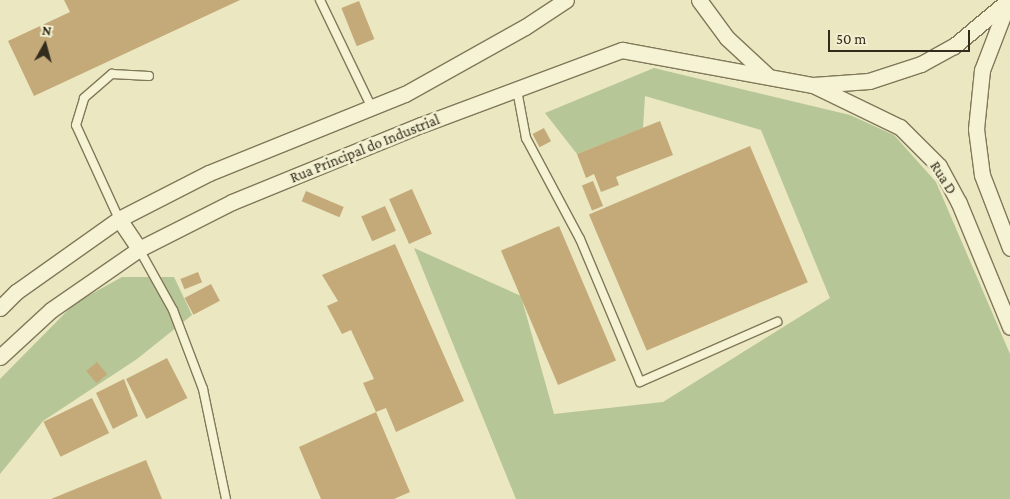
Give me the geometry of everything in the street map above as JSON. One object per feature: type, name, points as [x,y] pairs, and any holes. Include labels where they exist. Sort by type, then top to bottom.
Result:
[{"type":"street","points":[[0,308],[16,292],[119,219],[209,173],[371,106],[405,94],[483,51],[566,0]]},
{"type":"street","points":[[699,0],[727,38],[768,76]]},
{"type":"street","points":[[813,85],[869,81],[921,64],[954,46],[1008,2]]},
{"type":"street","points":[[1008,2],[982,70],[976,129],[982,175],[1010,248]]},
{"type":"street","name":"Rua Principal do Industrial","points":[[0,357],[51,310],[139,249],[232,202],[622,50],[813,85]]},
{"type":"street","name":"Rua D","points":[[813,85],[900,127],[939,166],[959,203],[1010,327]]},
{"type":"street","points":[[119,219],[139,249]]},
{"type":"lane","points":[[320,0],[371,106]]},
{"type":"lane","points":[[119,219],[76,125],[84,98],[112,74],[149,76]]},
{"type":"lane","points":[[517,90],[526,138],[580,239],[640,382],[777,322]]},
{"type":"lane","points":[[139,249],[173,310],[203,390],[226,499]]},
{"type":"green space","points":[[654,68],[850,115],[894,135],[936,182],[1010,354],[1010,499],[516,499],[414,248],[521,296],[554,414],[663,402],[830,298],[761,130],[645,96],[643,128],[577,154],[545,113]]},
{"type":"green space","points":[[122,277],[174,277],[192,315],[137,359],[43,421],[0,474],[0,379],[75,303]]},
{"type":"building","points":[[64,0],[240,0],[34,96],[8,41],[70,12]]},
{"type":"building","points":[[359,1],[374,39],[357,46],[341,8]]},
{"type":"building","points":[[660,121],[673,155],[616,177],[619,185],[601,192],[594,174],[586,178],[577,154]]},
{"type":"building","points":[[544,128],[551,141],[540,147],[533,134]]},
{"type":"building","points":[[750,146],[808,282],[647,351],[589,214]]},
{"type":"building","points":[[593,181],[603,206],[592,211],[582,185]]},
{"type":"building","points":[[412,189],[432,234],[409,244],[389,199]]},
{"type":"building","points":[[306,191],[344,207],[339,217],[302,201]]},
{"type":"building","points":[[385,206],[396,231],[372,241],[361,217]]},
{"type":"building","points":[[559,226],[616,360],[558,385],[501,251]]},
{"type":"building","points":[[395,244],[464,401],[396,432],[386,408],[376,412],[363,383],[374,379],[351,330],[342,334],[327,306],[338,301],[322,275]]},
{"type":"building","points":[[198,272],[202,282],[185,289],[180,279]]},
{"type":"building","points":[[211,284],[220,301],[193,315],[185,298]]},
{"type":"building","points":[[167,358],[187,398],[146,419],[126,379]]},
{"type":"building","points":[[97,362],[107,374],[97,383],[86,371]]},
{"type":"building","points":[[124,379],[138,416],[113,429],[96,393]]},
{"type":"building","points":[[92,398],[109,433],[61,457],[43,422]]},
{"type":"building","points":[[376,412],[410,492],[394,499],[321,499],[299,447]]},
{"type":"building","points":[[146,460],[162,499],[51,499]]}]
